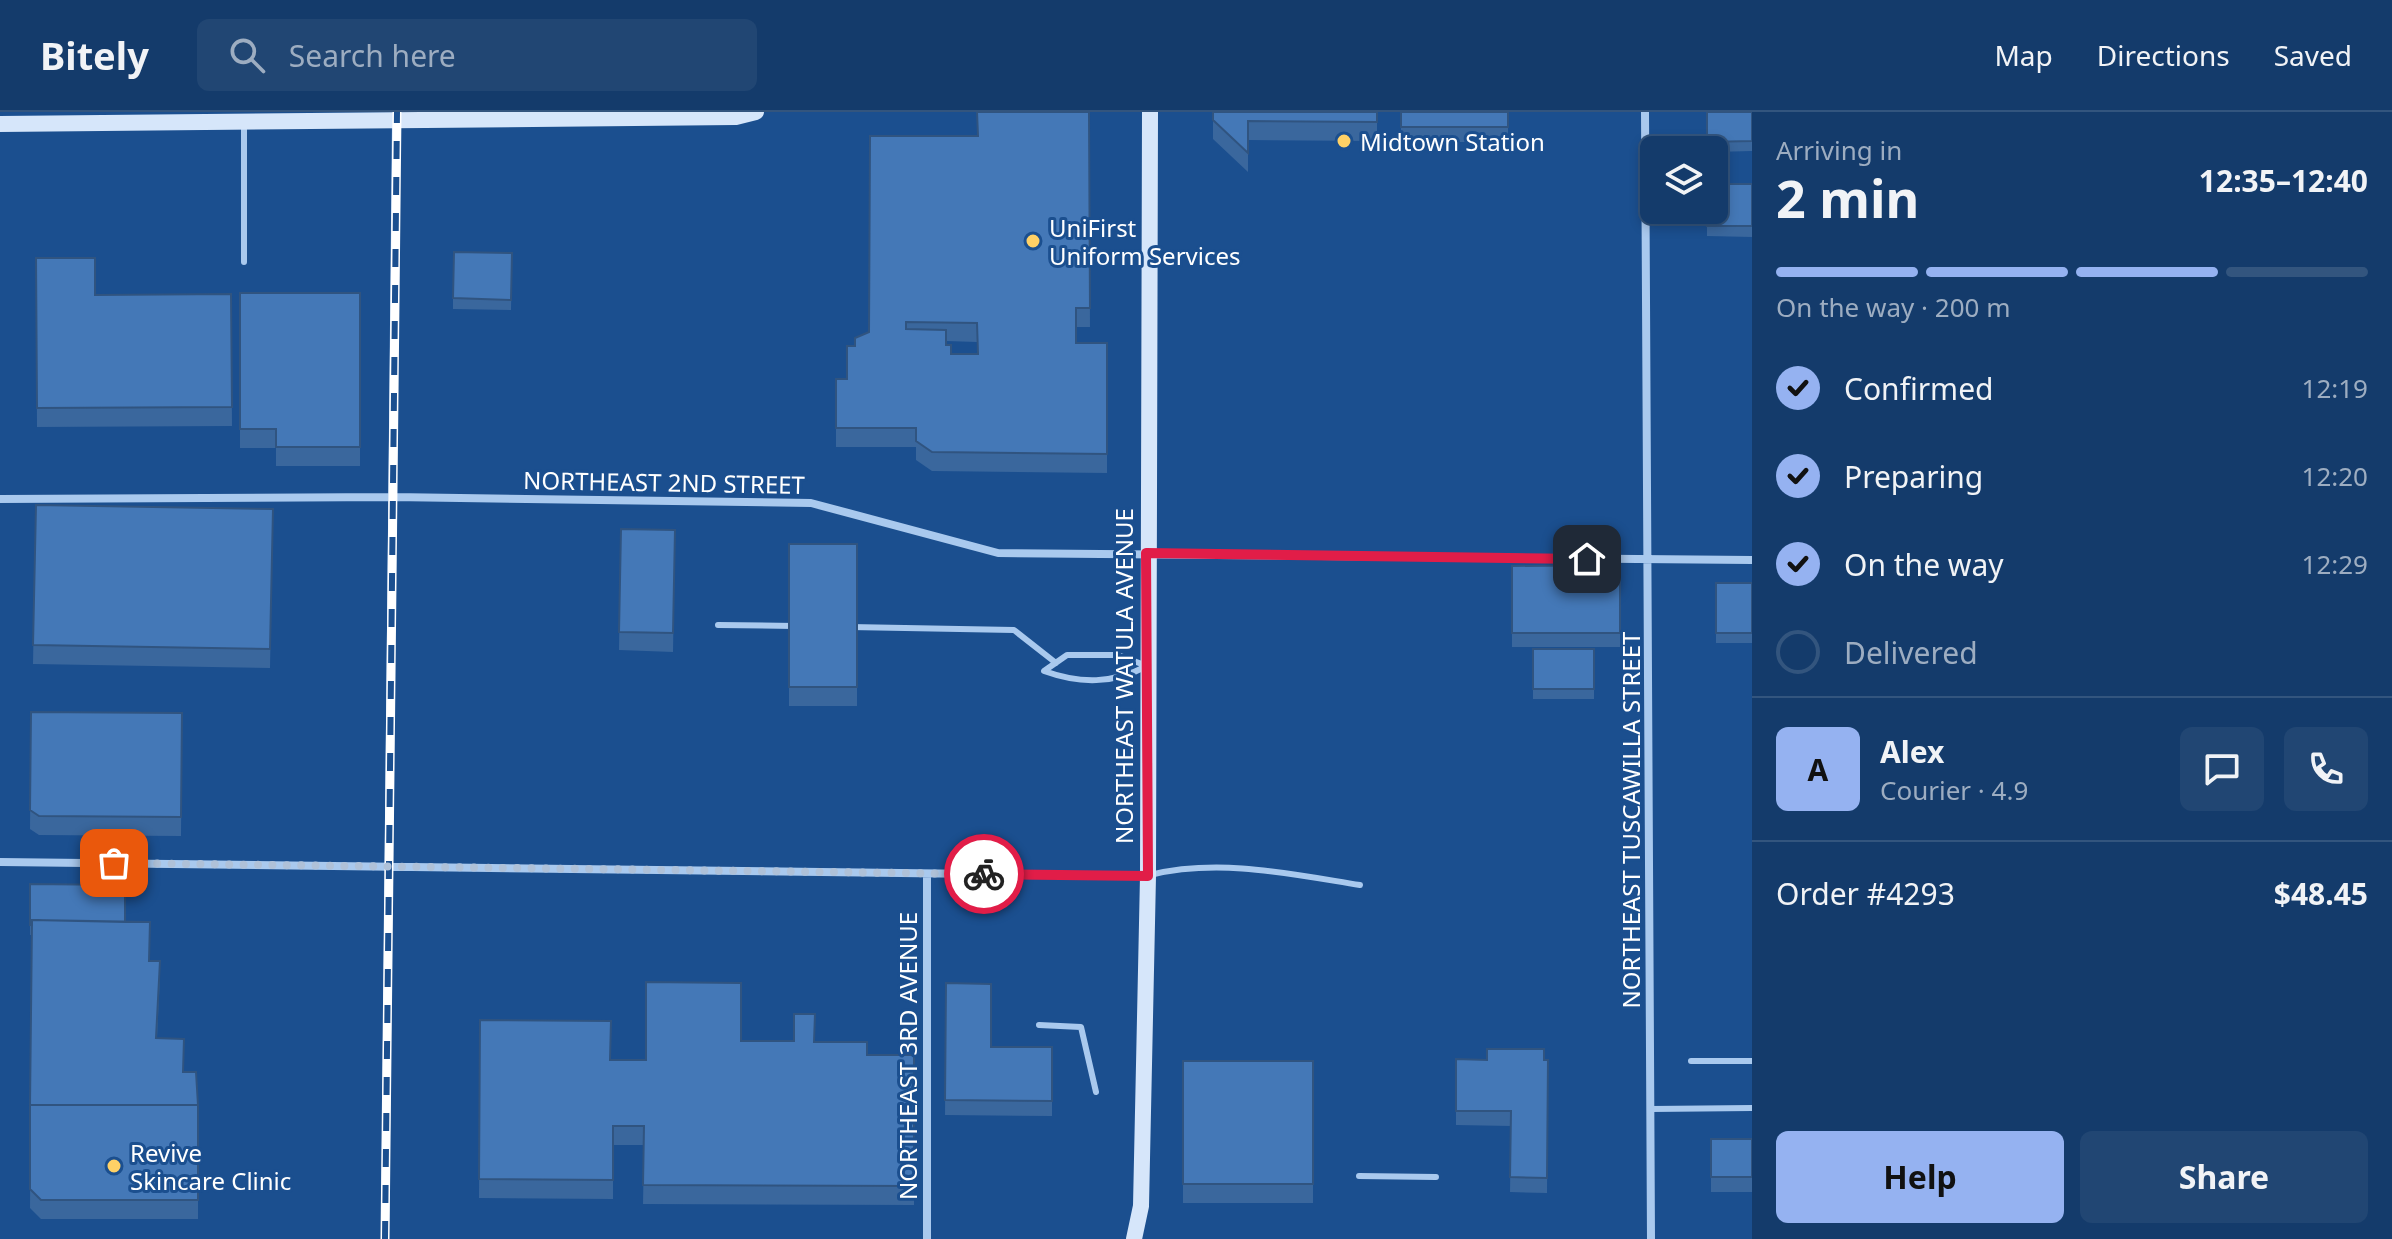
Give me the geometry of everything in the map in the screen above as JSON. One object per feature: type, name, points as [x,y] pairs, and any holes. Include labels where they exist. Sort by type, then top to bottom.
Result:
[{"type":"street","points":[[0,124],[197,117],[244,122],[736,117],[756,112]]},
{"type":"street","name":"NORTHEAST WATULA AVENUE","points":[[1134,1239],[1141,1206],[1148,876],[1146,553],[1150,112]]},
{"type":"street","name":"NORTHEAST TUSCAWILLA STREET","points":[[1645,112],[1650,560],[1651,1239]]},
{"type":"street","points":[[385,1239],[396,121]]},
{"type":"street","name":"NORTHEAST 2ND STREET","points":[[0,499],[393,497],[811,503],[998,553],[1752,560]]},
{"type":"street","points":[[0,862],[1148,876]]},
{"type":"street","name":"NORTHEAST 3RD AVENUE","points":[[927,874],[927,1239]]},
{"type":"lane","points":[[244,122],[244,262]]},
{"type":"lane","points":[[718,625],[811,627]]},
{"type":"lane","points":[[843,627],[1014,630],[1056,663]]},
{"type":"lane","points":[[1067,655],[1118,655],[1147,666],[1122,679],[1070,680],[1044,671],[1067,655]]},
{"type":"lane","points":[[1148,876],[1172,870],[1252,869],[1360,885]]},
{"type":"lane","points":[[1039,1025],[1081,1027],[1096,1092]]},
{"type":"lane","points":[[1691,1061],[1752,1061]]},
{"type":"lane","points":[[1651,1109],[1752,1108]]},
{"type":"lane","points":[[1359,1176],[1436,1177]]},
{"type":"building","points":[[977,112],[1089,112],[1090,308],[1076,308],[1076,343],[1107,343],[1107,454],[932,452],[916,441],[916,428],[836,428],[836,379],[847,379],[847,346],[855,346],[855,338],[869,332],[870,136],[978,136]],"holes":[[[906,322],[977,323],[978,354],[951,354],[951,345],[946,345],[946,330],[906,329]]]},
{"type":"building","points":[[1213,112],[1377,112],[1377,122],[1248,121],[1248,153],[1213,120]]},
{"type":"building","points":[[1401,112],[1508,112],[1508,127],[1401,127]]},
{"type":"building","points":[[1707,112],[1752,112],[1752,141],[1728,142],[1728,136],[1707,136]]},
{"type":"building","points":[[1728,184],[1752,184],[1752,226],[1707,226],[1728,224]]},
{"type":"building","points":[[454,252],[512,253],[511,300],[453,298]]},
{"type":"building","points":[[36,258],[95,258],[95,295],[231,294],[232,407],[37,408]]},
{"type":"building","points":[[240,293],[360,293],[360,447],[276,447],[276,429],[240,429]]},
{"type":"building","points":[[36,505],[273,509],[270,649],[33,645]]},
{"type":"building","points":[[621,529],[675,530],[673,633],[619,632]]},
{"type":"building","points":[[789,544],[857,544],[857,687],[789,687]]},
{"type":"building","points":[[1620,565],[1620,633],[1512,633],[1512,566]]},
{"type":"building","points":[[1716,583],[1752,583],[1752,633],[1716,633]]},
{"type":"building","points":[[1533,649],[1594,649],[1594,689],[1533,689]]},
{"type":"building","points":[[31,712],[182,713],[181,817],[39,816],[30,810]]},
{"type":"building","points":[[30,884],[125,885],[125,922],[32,920],[30,925]]},
{"type":"building","points":[[32,920],[150,922],[149,961],[160,961],[156,1038],[184,1039],[183,1072],[196,1072],[198,1105],[30,1105]]},
{"type":"building","points":[[646,982],[741,983],[741,1041],[794,1041],[794,1014],[815,1014],[814,1042],[867,1042],[867,1055],[914,1055],[914,1186],[643,1185],[644,1126],[613,1126],[613,1180],[479,1179],[480,1020],[611,1021],[610,1060],[646,1060]]},
{"type":"building","points":[[946,983],[991,984],[991,1047],[1052,1047],[1052,1101],[945,1100]]},
{"type":"building","points":[[1487,1049],[1544,1049],[1544,1060],[1548,1060],[1547,1178],[1510,1177],[1511,1111],[1456,1111],[1456,1059],[1487,1060]]},
{"type":"building","points":[[1183,1061],[1313,1061],[1313,1184],[1183,1184]]},
{"type":"building","name":"Revive Skincare Clinic","points":[[30,1105],[198,1105],[198,1200],[41,1200],[30,1189]]},
{"type":"building","points":[[1711,1139],[1752,1139],[1752,1177],[1711,1177]]},
{"type":"railway","points":[[385,1239],[397,112]]},
{"type":"way so far","points":[[114,863],[984,874]]},
{"type":"place","name":"Midtown Station","points":[[1344,141]]},
{"type":"place","name":"UniFirst Uniform Services","points":[[1033,241]]},
{"type":"place","name":"Revive Skincare Clinic","points":[[114,1166]]},
{"type":"route","points":[[984,874],[1148,876],[1146,553],[1587,559]]}]
